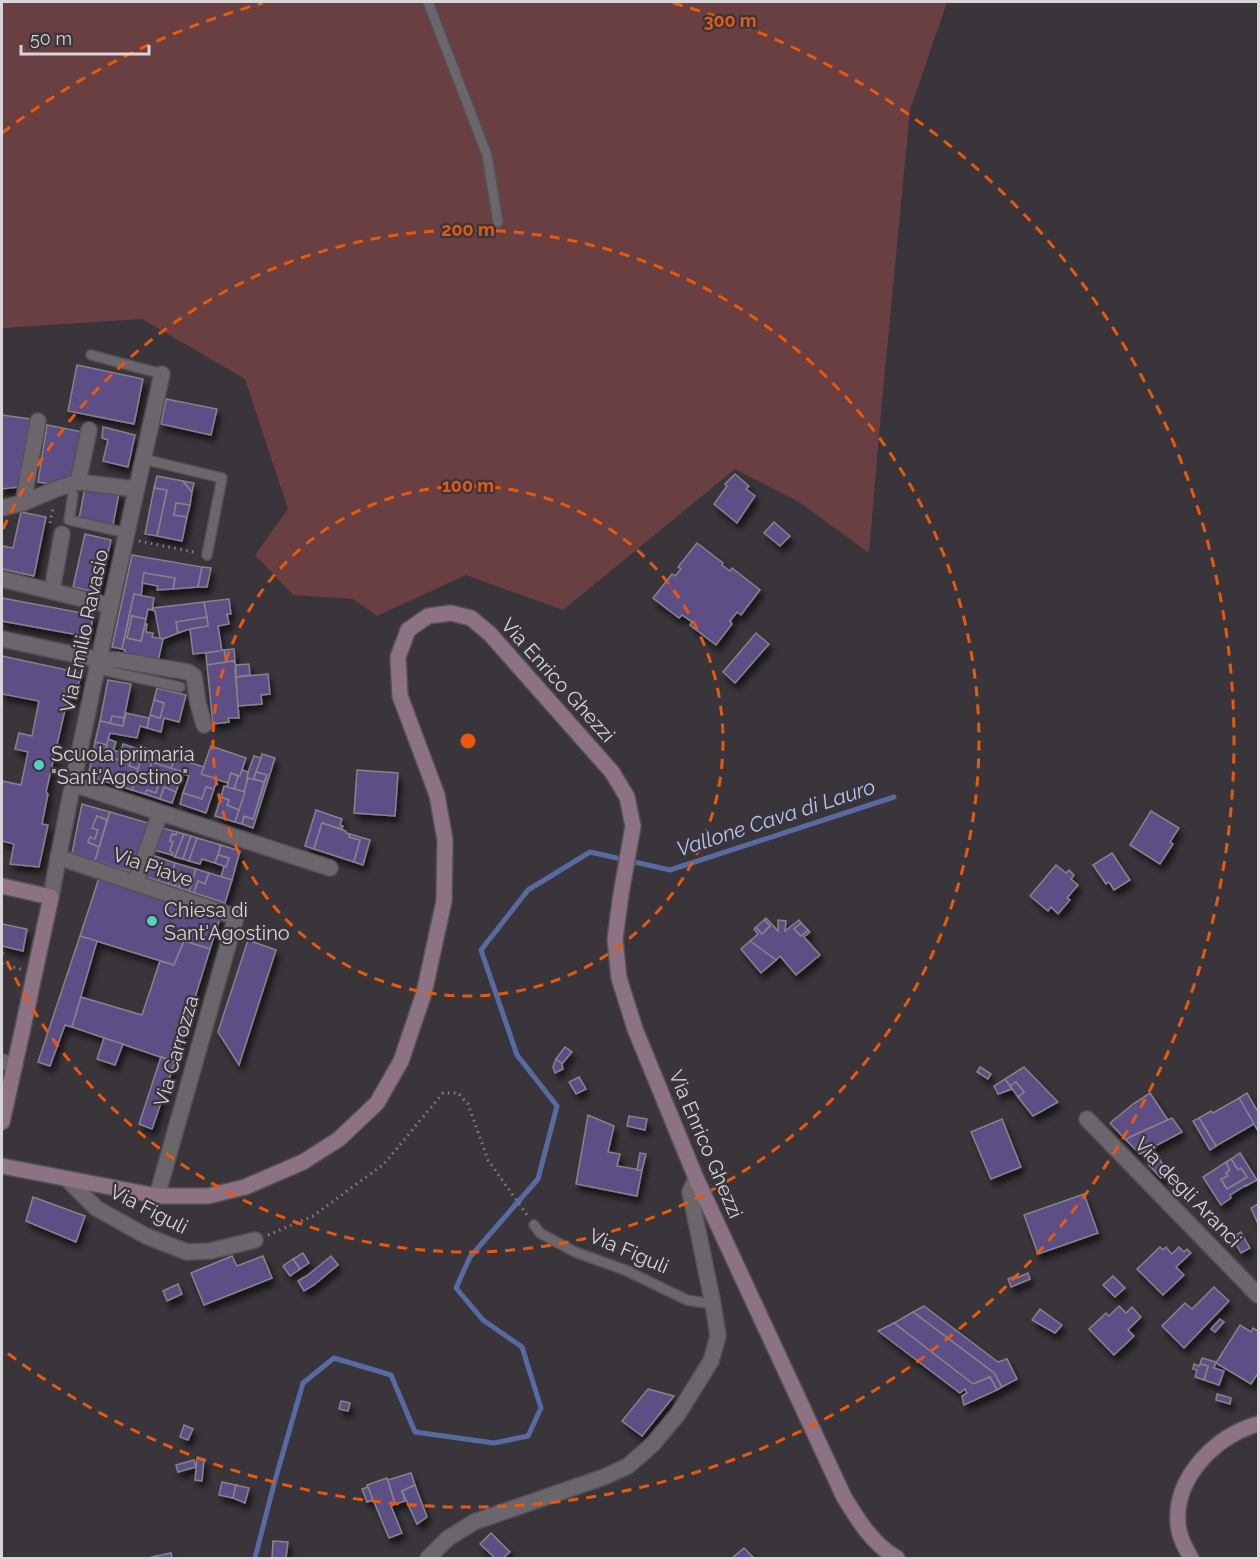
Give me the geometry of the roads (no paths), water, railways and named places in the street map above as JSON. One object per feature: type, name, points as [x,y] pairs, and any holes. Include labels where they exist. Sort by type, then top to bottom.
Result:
[{"type":"street","name":"Via Emilio Ravasio","points":[[51,897],[73,784],[162,374]]},
{"type":"street","points":[[23,503],[38,421]]},
{"type":"street","points":[[76,489],[88,430]]},
{"type":"street","points":[[2,508],[23,503],[56,489],[136,489]]},
{"type":"street","points":[[52,591],[62,534]]},
{"type":"street","points":[[2,579],[111,606]]},
{"type":"street","name":"Via Enrico Ghezzi","points":[[2,1166],[157,1196],[208,1196],[245,1187],[303,1162],[339,1139],[377,1103],[401,1061],[424,993],[444,901],[445,840],[437,795],[400,696],[398,657],[408,630],[428,616],[452,613],[471,618],[490,634],[612,772],[627,797],[633,826],[615,939],[619,978],[635,1029],[696,1178],[844,1497],[863,1528],[888,1554],[897,1558]]},
{"type":"street","points":[[2,639],[99,664],[118,660],[188,672],[194,676],[204,725]]},
{"type":"street","points":[[73,784],[330,868]]},
{"type":"street","points":[[135,883],[160,813]]},
{"type":"street","name":"Via Piave","points":[[58,857],[236,917]]},
{"type":"street","points":[[2,886],[51,897],[8,1063],[2,1122]]},
{"type":"street","name":"Via Carrozza","points":[[157,1196],[236,917]]},
{"type":"street","name":"Via degli Aranci","points":[[1087,1119],[1258,1295]]},
{"type":"street","points":[[428,1558],[447,1539],[474,1522],[604,1477],[628,1466],[665,1431],[678,1414],[711,1361],[718,1336],[690,1192],[696,1178]]},
{"type":"street","name":"Via Figuli","points":[[68,1180],[96,1208],[146,1236],[187,1252],[210,1251],[255,1240]]},
{"type":"street","points":[[1191,1558],[1181,1540],[1178,1524],[1179,1504],[1185,1484],[1210,1451],[1233,1435],[1258,1424]]},
{"type":"lane","points":[[428,2],[487,155],[498,222]]},
{"type":"lane","points":[[91,356],[162,374]]},
{"type":"lane","points":[[143,459],[222,478],[207,555]]},
{"type":"lane","points":[[76,489],[69,520],[127,533]]},
{"type":"lane","points":[[99,664],[180,687]]},
{"type":"lane","name":"Via Figuli","points":[[534,1225],[540,1233],[575,1252],[625,1270],[687,1300],[713,1304]]},
{"type":"waterway","name":"Vallone Cava di Lauro","points":[[255,1558],[303,1383],[334,1358],[391,1375],[415,1432],[494,1443],[528,1436],[541,1408],[522,1347],[483,1320],[456,1288],[470,1257],[538,1179],[557,1106],[517,1055],[481,950],[528,890],[590,852],[670,870],[894,797]]},
{"type":"place","name":"Scuola primaria \"Sant'Agostino\"","points":[[39,765]]},
{"type":"place","name":"Chiesa di Sant'Agostino","points":[[152,921]]}]
